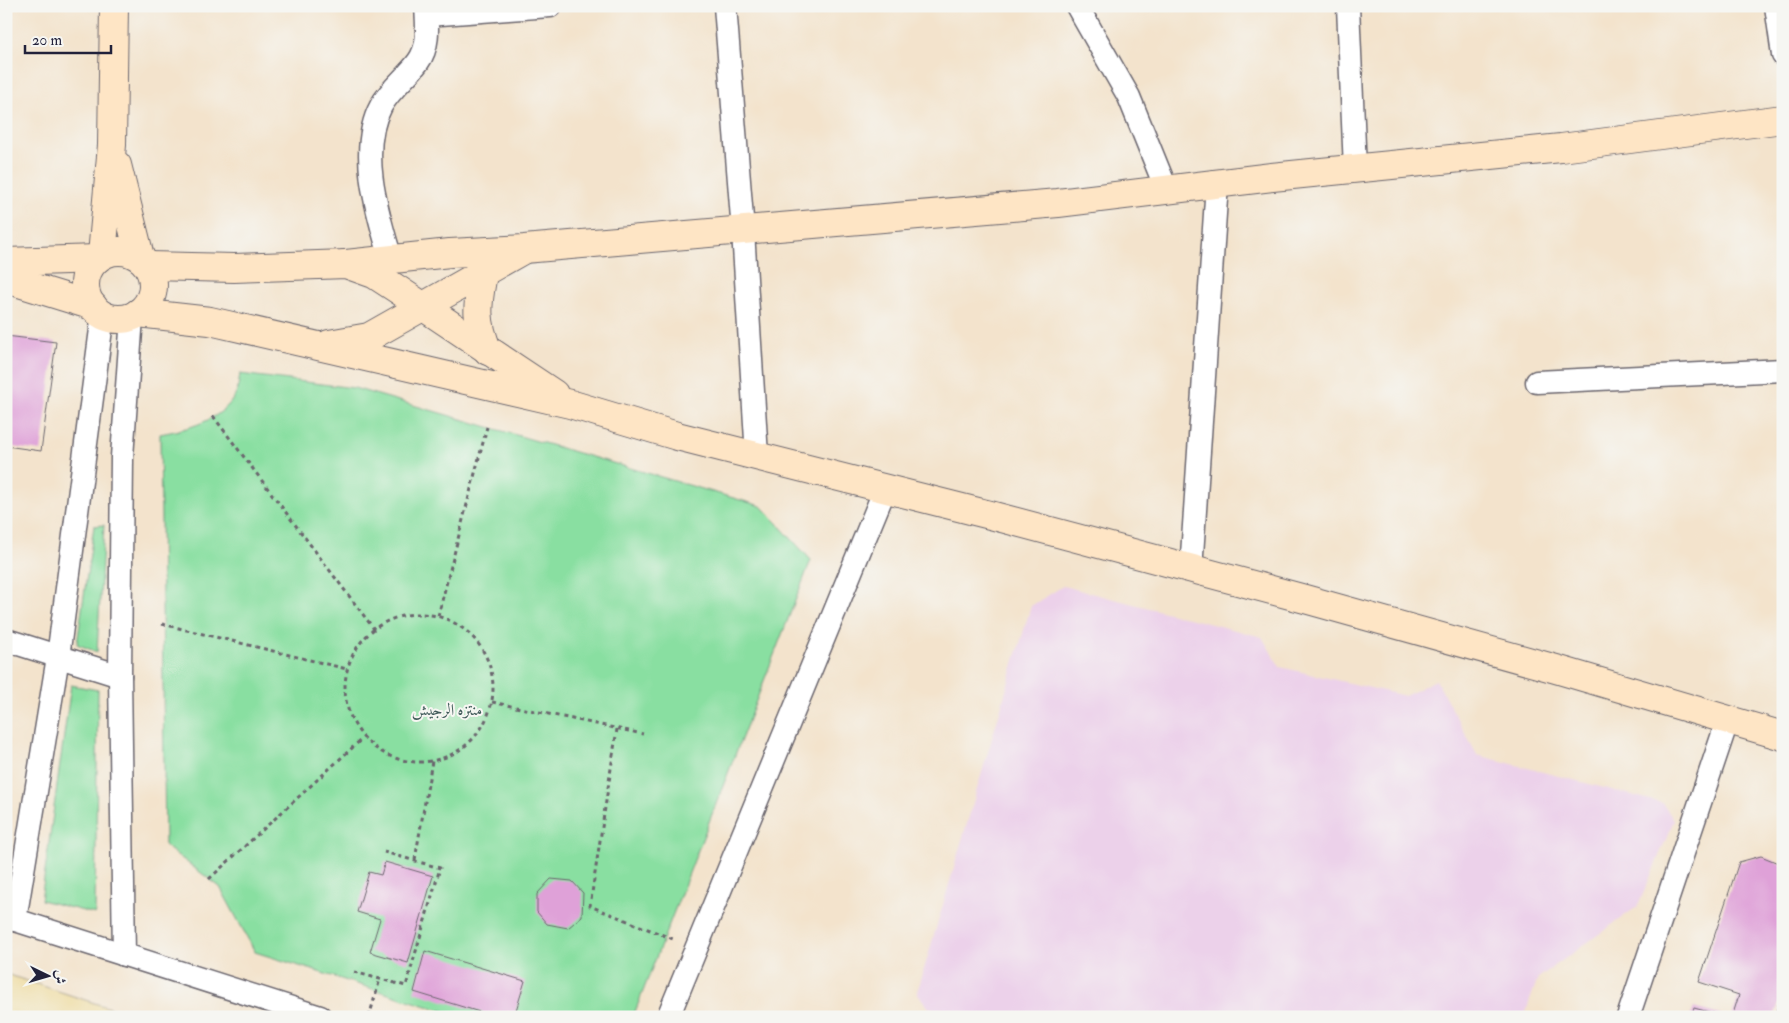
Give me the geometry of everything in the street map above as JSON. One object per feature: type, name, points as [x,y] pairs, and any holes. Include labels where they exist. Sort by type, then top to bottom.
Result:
[{"type":"street","points":[[114,6],[112,144],[100,257],[90,266],[85,286],[87,296],[98,310],[58,657],[11,919],[320,1017]]},
{"type":"street","points":[[391,259],[374,201],[370,168],[373,134],[381,106],[419,61],[427,39],[426,11],[550,6]]},
{"type":"street","points":[[726,6],[757,456]]},
{"type":"street","points":[[1077,6],[1129,98],[1167,191]]},
{"type":"street","points":[[1348,6],[1355,169]]},
{"type":"street","points":[[1776,6],[1783,55]]},
{"type":"street","points":[[6,262],[100,257],[121,250],[144,262],[234,268],[346,264],[450,253],[524,249],[1038,205],[1561,148],[1783,119]]},
{"type":"street","points":[[112,144],[144,262],[154,287],[151,297],[135,315],[122,457],[120,676],[124,955]]},
{"type":"street","points":[[1191,570],[1217,184]]},
{"type":"street","points":[[320,345],[369,337],[524,249]]},
{"type":"street","points":[[346,264],[374,274],[570,404]]},
{"type":"street","points":[[483,274],[477,310],[479,328],[488,351]]},
{"type":"street","points":[[6,279],[117,318],[135,315],[210,321],[320,345],[428,373],[570,404],[677,436],[884,488],[1306,599],[1783,736]]},
{"type":"street","points":[[1537,382],[1783,370]]},
{"type":"street","points":[[668,1017],[884,488]]},
{"type":"street","points":[[6,640],[120,676]]},
{"type":"street","points":[[1628,1017],[1728,719]]},
{"type":"path","points":[[213,416],[374,629]]},
{"type":"path","points":[[438,616],[487,427]]},
{"type":"path","points":[[406,614],[438,616],[453,621],[472,635],[486,655],[493,678],[492,702],[484,726],[468,745],[445,758],[432,761],[421,763],[396,760],[373,747],[356,728],[346,705],[344,680],[347,669],[355,650],[365,636],[383,622],[406,614]]},
{"type":"path","points":[[162,624],[347,669]]},
{"type":"path","points":[[492,702],[642,734]]},
{"type":"path","points":[[617,728],[590,906],[696,948]]},
{"type":"path","points":[[209,879],[364,737]]},
{"type":"path","points":[[415,860],[432,761]]},
{"type":"path","points":[[354,972],[406,986],[440,868],[384,852]]},
{"type":"path","points":[[369,1017],[380,979]]},
{"type":"shaded area","points":[[1063,586],[1262,637],[1280,667],[1405,696],[1436,680],[1477,755],[1662,803],[1674,820],[1638,906],[1538,978],[1524,1017],[982,1017],[929,1008],[917,993],[1031,606]]},
{"type":"green space","name":"منتزه الرجيش","points":[[240,374],[354,388],[761,506],[811,560],[633,1017],[462,1017],[255,952],[220,887],[165,846],[160,434],[203,422],[222,411],[236,394]]},
{"type":"green space","points":[[104,525],[97,652],[77,644],[94,526]]},
{"type":"green space","points":[[71,685],[98,690],[95,914],[41,900]]},
{"type":"sand","points":[[6,974],[137,1017],[6,1017]]},
{"type":"building","points":[[6,336],[56,342],[41,451],[6,446]]},
{"type":"building","points":[[1761,856],[1783,865],[1783,991],[1774,1017],[1732,1017],[1739,995],[1699,982],[1739,862]]},
{"type":"building","points":[[385,862],[433,876],[408,963],[370,952],[380,919],[357,912],[369,872],[381,875]]},
{"type":"building","points":[[551,879],[572,881],[583,893],[582,916],[568,928],[547,924],[537,912],[537,894]]},
{"type":"building","points":[[425,951],[525,981],[514,1017],[496,1017],[414,992]]},
{"type":"building","points":[[1694,1008],[1724,1016],[1724,1017],[1690,1017]]}]
